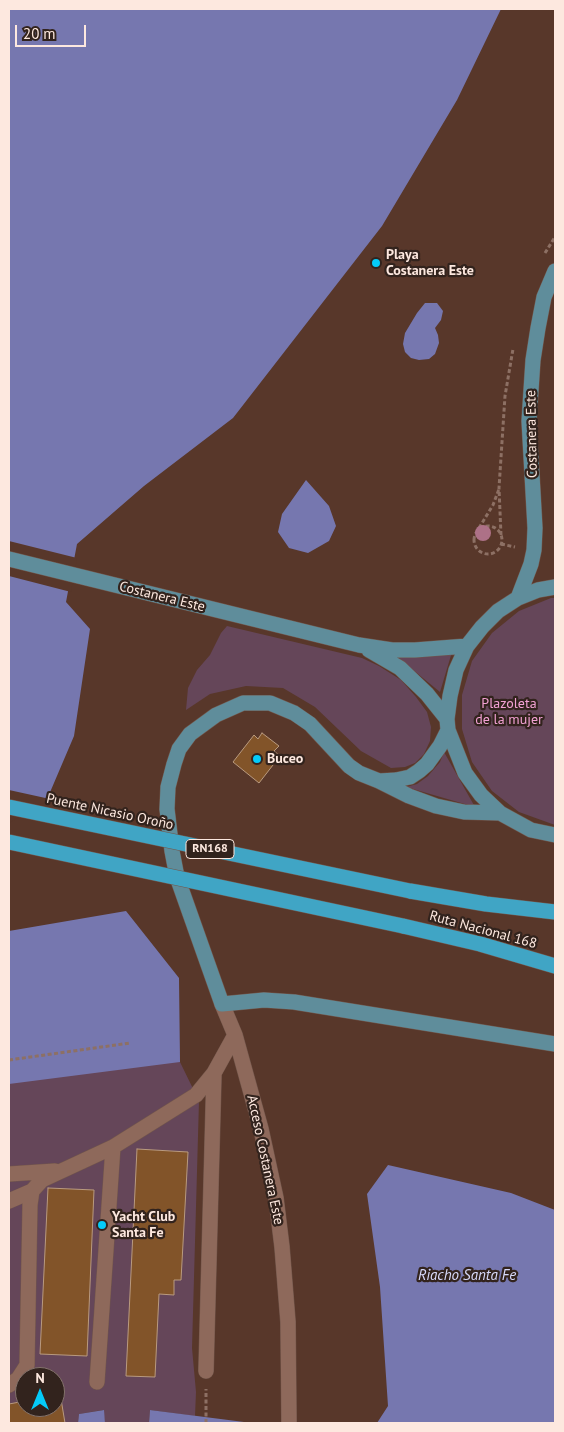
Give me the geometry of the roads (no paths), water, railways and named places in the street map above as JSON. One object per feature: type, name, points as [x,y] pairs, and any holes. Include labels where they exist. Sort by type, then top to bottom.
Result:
[{"type":"highway","name":"Puente Nicasio Oroño","points":[[9,807],[410,891]]},
{"type":"highway","name":"Ruta Nacional 168","points":[[9,842],[403,926],[480,944],[555,966]]},
{"type":"highway","name":"Ruta Nacional 168","points":[[410,891],[486,904],[555,912]]},
{"type":"main road","name":"Costanera Este","points":[[518,598],[531,564],[534,550],[529,421],[533,360],[544,297],[555,271]]},
{"type":"main road","name":"Costanera Este","points":[[9,559],[359,645],[392,650],[467,646]]},
{"type":"main road","points":[[379,781],[410,777],[427,764],[440,746],[447,725],[450,696],[456,670],[467,646],[482,627],[498,611],[518,598],[538,590],[555,587]]},
{"type":"main road","name":"Costanera Este","points":[[359,645],[400,668],[427,694],[447,725]]},
{"type":"main road","points":[[500,812],[464,812],[436,806],[359,774],[349,766],[310,724],[294,713],[270,703],[243,703],[216,715],[190,734],[179,749],[174,764],[168,787],[167,809],[177,877],[222,1004],[264,1000],[294,1002],[555,1044]]},
{"type":"main road","points":[[447,725],[465,774],[480,795],[500,812],[531,830],[555,835]]},
{"type":"street","name":"Acceso Costanera Este","points":[[222,1004],[235,1036],[262,1129],[276,1198],[288,1322],[288,1423]]},
{"type":"street","points":[[9,1201],[32,1191],[42,1180],[113,1147],[196,1095],[214,1073],[235,1036]]},
{"type":"street","points":[[206,1371],[214,1073]]},
{"type":"street","points":[[97,1382],[113,1147]]},
{"type":"street","points":[[9,1174],[62,1170]]},
{"type":"street","points":[[9,1385],[18,1379],[27,1365],[30,1205],[32,1191]]},
{"type":"water","points":[[9,9],[501,9],[457,100],[382,226],[233,418],[144,486],[77,544],[66,602],[90,629],[74,736],[48,797],[9,820]]},
{"type":"water","points":[[425,303],[437,303],[443,311],[441,320],[435,328],[439,343],[435,354],[429,359],[419,360],[411,358],[405,352],[403,344],[405,333]]},
{"type":"water","points":[[306,480],[329,506],[336,526],[329,541],[308,553],[289,548],[278,532],[282,514]]},
{"type":"water","points":[[126,911],[179,978],[180,1062],[9,1084],[9,931]]},
{"type":"water","name":"Riacho Santa Fe","points":[[388,1165],[511,1193],[555,1210],[555,1423],[377,1423],[388,1406],[380,1287],[367,1194]]},
{"type":"water","points":[[104,1410],[105,1423],[78,1423],[79,1414]]},
{"type":"water","points":[[150,1410],[244,1422],[248,1423],[149,1423]]},
{"type":"place","name":"Playa Costanera Este","points":[[376,263]]},
{"type":"place","name":"Buceo","points":[[257,759]]},
{"type":"place","name":"Yacht Club Santa Fe","points":[[102,1225]]},
{"type":"park label","name":"Plazoleta de la mujer","points":[[509,712]]}]
